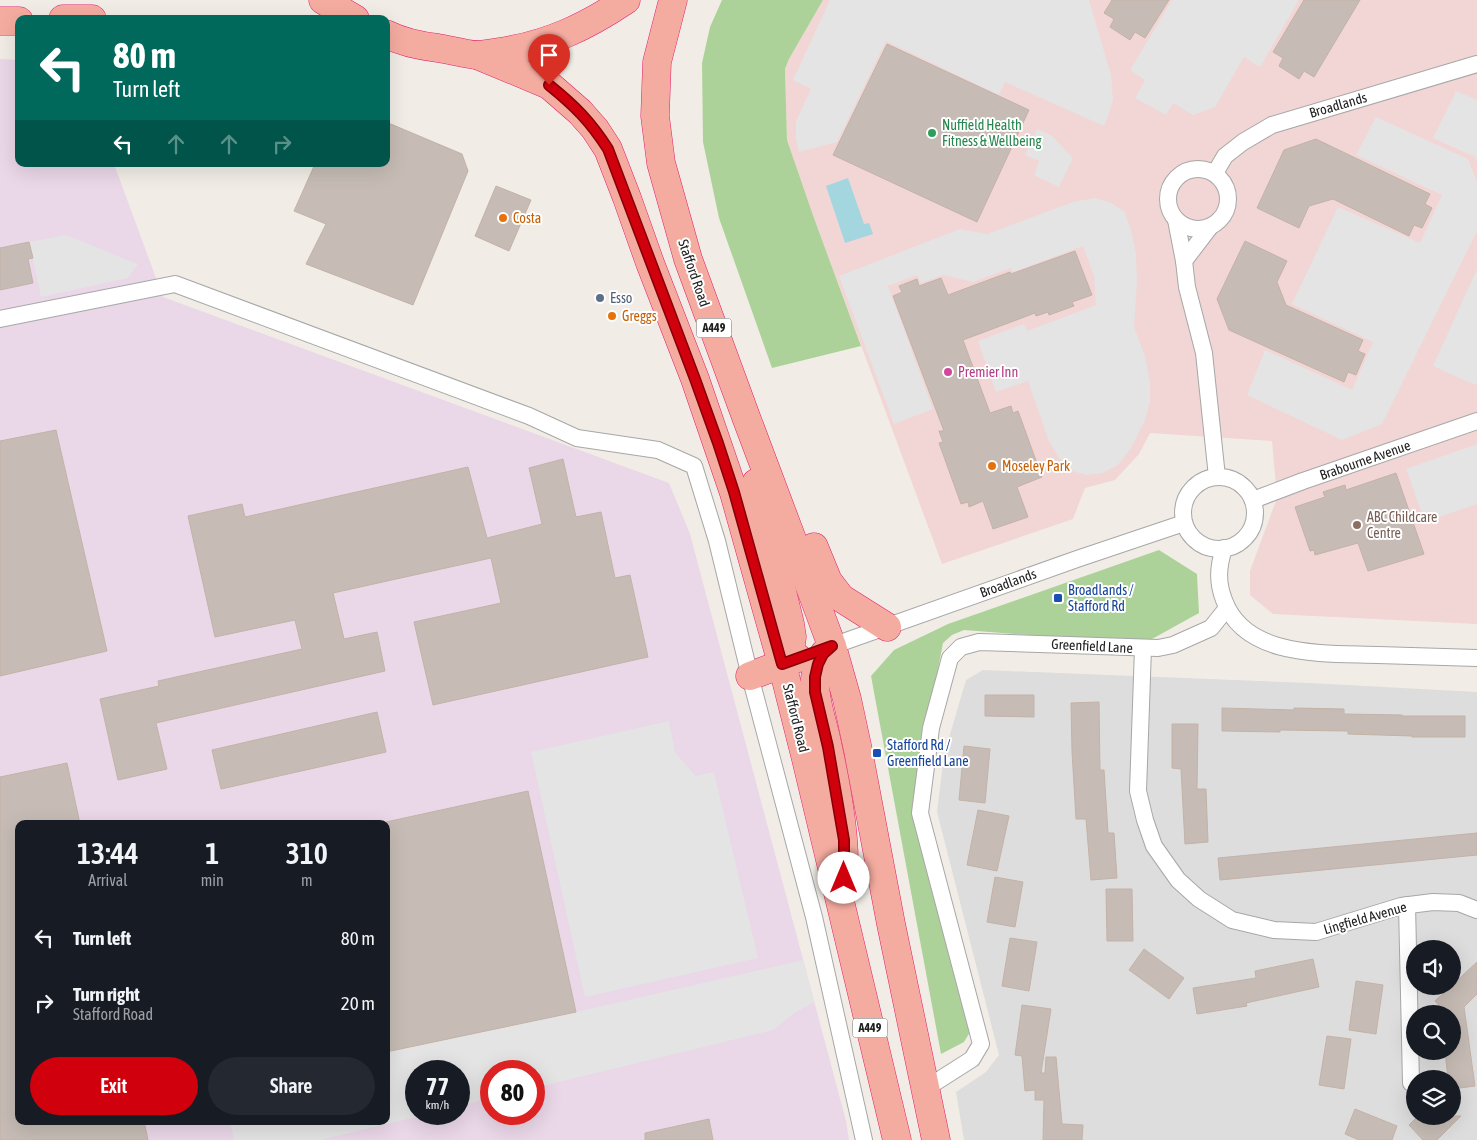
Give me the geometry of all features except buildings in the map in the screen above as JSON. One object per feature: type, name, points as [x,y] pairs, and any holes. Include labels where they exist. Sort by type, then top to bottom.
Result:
[{"type":"highway","points":[[322,0],[348,15]]},
{"type":"highway","points":[[390,37],[430,47],[477,55],[518,49],[557,38],[601,17],[626,0]]},
{"type":"highway","name":"Stafford Road","points":[[673,0],[657,62],[656,116],[661,164],[688,259],[832,646],[847,699],[924,1089],[936,1140]]},
{"type":"highway","points":[[0,21],[15,21]]},
{"type":"highway","name":"Stafford Road","points":[[477,55],[549,85],[580,112],[595,129],[608,149],[695,379],[734,492],[782,664],[897,1140]]},
{"type":"highway","points":[[746,417],[803,518],[828,581],[841,598],[887,627]]},
{"type":"highway","points":[[746,417],[759,497],[792,637],[790,652],[782,664]]},
{"type":"highway","points":[[750,676],[832,646]]},
{"type":"highway","points":[[832,646],[823,654],[818,664],[815,677],[815,692],[830,756],[844,840],[844,915]]},
{"type":"street","name":"Broadlands","points":[[1215,173],[1225,156],[1243,142],[1272,125],[1477,64]]},
{"type":"street","points":[[1198,168],[1215,173],[1224,182],[1229,196],[1228,206],[1225,215],[1214,225],[1201,229],[1190,228],[1176,220],[1168,201],[1169,191],[1178,176],[1198,168]]},
{"type":"street","points":[[1176,220],[1187,286],[1204,353],[1217,477]]},
{"type":"street","points":[[1184,261],[1210,226]]},
{"type":"street","points":[[0,319],[175,284],[529,416],[576,438],[658,450],[694,466],[717,541],[750,676],[814,917],[864,1140]]},
{"type":"street","name":"Brabourne Avenue","points":[[1253,500],[1477,421]]},
{"type":"street","points":[[1217,477],[1228,478],[1239,483],[1247,490],[1253,500],[1254,516],[1250,531],[1243,540],[1234,546],[1224,548],[1204,546],[1192,536],[1184,523],[1183,512],[1190,492],[1197,484],[1206,479],[1217,477]]},
{"type":"street","name":"Broadlands","points":[[832,646],[1077,558],[1184,523]]},
{"type":"street","points":[[1224,548],[1218,565],[1221,592],[1227,608],[1233,619],[1247,632],[1270,643],[1297,651],[1477,658]]},
{"type":"street","name":"Greenfield Lane","points":[[924,1089],[972,1059],[982,1044],[920,813],[931,728],[950,658],[961,647],[979,642],[1158,648],[1173,645],[1211,628],[1227,608]]},
{"type":"street","name":"Lingfield Avenue","points":[[1143,648],[1138,791],[1154,846],[1178,880],[1199,899],[1232,920],[1274,930],[1316,932],[1407,905],[1433,902],[1459,903],[1477,910]]},
{"type":"street","points":[[1407,905],[1411,1070]]},
{"type":"shaded area","points":[[823,0],[1477,0],[1477,624],[1273,614],[1250,595],[1250,571],[1277,498],[1272,441],[1150,433],[1139,454],[1115,480],[1085,488],[1073,519],[942,564],[787,140],[785,69]]},
{"type":"shaded area","points":[[830,0],[1089,0],[1111,75],[1113,100],[1104,126],[1005,82],[999,95],[886,41],[837,142],[799,152],[796,139],[796,121],[811,89],[793,80]]},
{"type":"shaded area","points":[[1172,0],[1299,0],[1260,67],[1244,57],[1215,107],[1193,115],[1173,103],[1166,115],[1135,98],[1145,80],[1130,70]]},
{"type":"shaded area","points":[[0,59],[15,60],[15,167],[115,167],[163,297],[669,483],[690,534],[846,1121],[849,1140],[0,1140]]},
{"type":"shaded area","points":[[1456,91],[1477,100],[1477,163],[1475,157],[1433,138]]},
{"type":"shaded area","points":[[1376,117],[1468,159],[1477,182],[1477,231],[1382,424],[1342,440],[1247,395],[1265,350],[1352,390],[1373,342],[1292,304],[1338,207],[1420,243],[1442,195],[1356,155]]},
{"type":"shaded area","points":[[1037,129],[1052,136],[1073,158],[1059,187],[1034,175],[1039,161],[1025,155]]},
{"type":"shaded area","points":[[1094,198],[1109,202],[1124,211],[1131,230],[1136,254],[1137,282],[1134,327],[1145,356],[1150,383],[1150,401],[1145,420],[1131,448],[1118,465],[1103,473],[1087,475],[1072,471],[1059,458],[1049,441],[1028,381],[996,392],[978,341],[1024,324],[1027,331],[1096,305],[1094,276],[1083,246],[1013,272],[1011,268],[973,282],[943,275],[921,283],[917,275],[888,286],[933,409],[894,424],[839,276],[960,229],[987,234],[1073,202]]},
{"type":"shaded area","points":[[66,235],[138,264],[128,278],[41,297],[29,242]]},
{"type":"shaded area","points":[[1477,269],[1477,382],[1475,385],[1433,366]]},
{"type":"shaded area","points":[[1477,444],[1477,504],[1425,522],[1406,469]]},
{"type":"shaded area","points":[[983,670],[1310,683],[1477,692],[1477,1140],[964,1140],[956,1092],[986,1072],[999,1055],[937,812],[944,755],[966,680]]},
{"type":"shaded area","points":[[669,721],[675,752],[696,776],[714,772],[758,958],[585,997],[531,752]]},
{"type":"shaded area","points":[[803,960],[814,1002],[793,1014],[773,1030],[545,1085],[545,1060],[480,1060],[480,1101],[470,1103],[470,1060],[405,1060],[405,1120],[390,1123],[390,1051],[576,1012]]},
{"type":"shaded area","points":[[231,1125],[382,1125],[320,1140],[234,1140]]},
{"type":"green space","points":[[722,0],[823,0],[785,69],[787,140],[861,346],[772,368],[719,218],[703,142],[702,63],[710,27]]},
{"type":"green space","points":[[1159,550],[1197,574],[1199,613],[1143,644],[964,630],[952,635],[943,643],[913,799],[973,1027],[964,1042],[941,1054],[871,676],[894,650],[948,624]]},
{"type":"water","points":[[848,178],[864,224],[869,223],[873,234],[845,243],[826,186]]},
{"type":"place","name":"Nuffield Health Fitness & Wellbeing","points":[[932,133]]},
{"type":"place","name":"Costa","points":[[503,218]]},
{"type":"place","name":"Esso","points":[[600,298]]},
{"type":"place","name":"Greggs","points":[[612,316]]},
{"type":"place","name":"Premier Inn","points":[[948,372]]},
{"type":"place","name":"Moseley Park","points":[[992,466]]},
{"type":"place","name":"ABC Childcare Centre","points":[[1357,525]]},
{"type":"place","name":"Broadlands / Stafford Rd","points":[[1058,598]]},
{"type":"place","name":"Stafford Rd / Greenfield Lane","points":[[877,753]]},
{"type":"route","points":[[549,85],[580,112],[595,129],[608,149],[718,443],[734,492],[782,664],[832,646],[823,654],[818,664],[815,677],[815,692],[833,772],[844,840],[844,878]]}]
